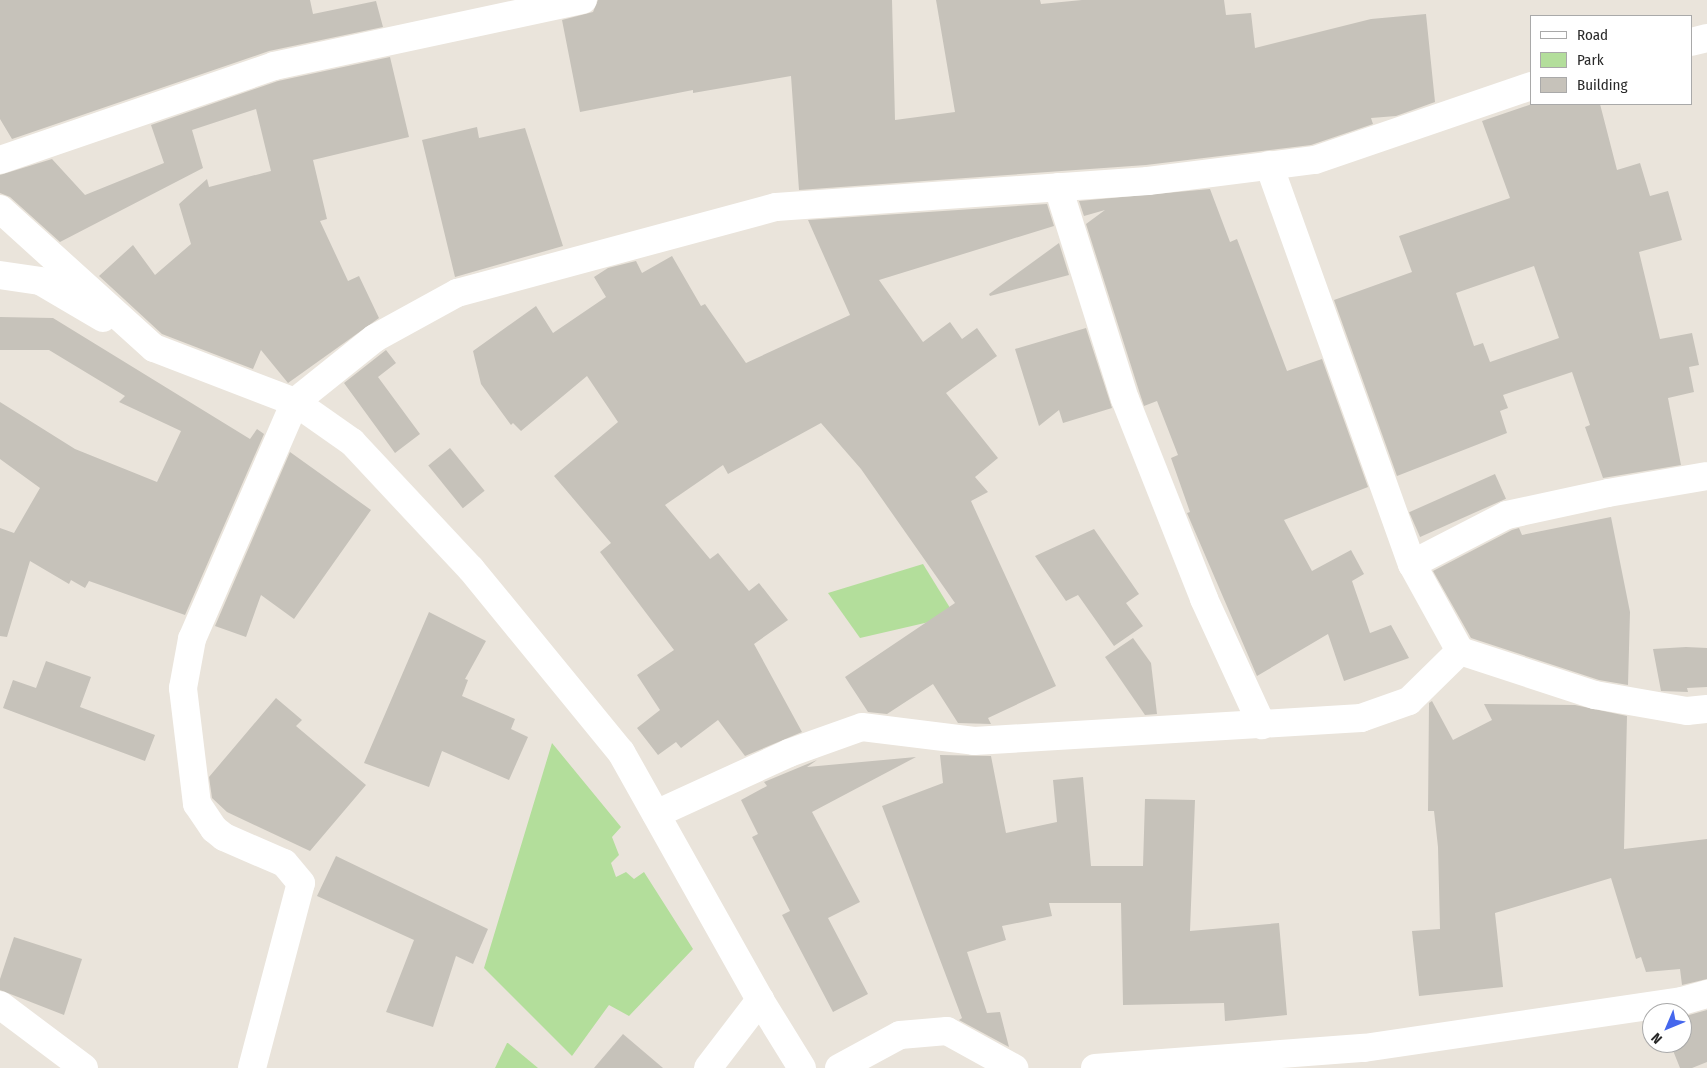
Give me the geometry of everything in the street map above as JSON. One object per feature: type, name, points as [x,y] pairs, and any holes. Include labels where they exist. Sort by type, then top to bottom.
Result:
[{"type":"street","points":[[0,160],[274,66],[583,0]]},
{"type":"street","points":[[1692,42],[1707,38]]},
{"type":"street","points":[[252,1068],[301,883],[284,863],[224,837],[197,804],[183,688],[192,639],[295,402],[375,338],[458,293],[776,207],[1148,181],[1315,160],[1530,86]]},
{"type":"street","points":[[1269,165],[1412,564],[1460,651],[1595,695],[1687,711],[1707,709]]},
{"type":"street","points":[[1058,187],[1125,399],[1204,600],[1262,725]]},
{"type":"street","points":[[0,209],[154,348]]},
{"type":"street","points":[[0,275],[40,281],[154,348],[295,402],[352,442],[472,569],[621,752],[760,1000],[802,1068]]},
{"type":"street","points":[[1412,564],[1507,515],[1608,493],[1707,476]]},
{"type":"street","points":[[656,814],[790,753],[862,727],[974,741],[1361,718],[1409,702],[1460,651]]},
{"type":"street","points":[[1095,1068],[1364,1048],[1682,1001],[1707,994]]},
{"type":"street","points":[[708,1068],[760,1000]]},
{"type":"street","points":[[0,1005],[84,1068]]},
{"type":"street","points":[[839,1068],[900,1035],[947,1031],[1014,1068]]},
{"type":"green space","points":[[923,564],[955,616],[860,638],[828,593]]},
{"type":"green space","points":[[552,743],[621,827],[612,837],[619,855],[611,863],[616,877],[626,872],[634,879],[644,872],[693,949],[629,1016],[609,1005],[572,1056],[484,968]]},
{"type":"green space","points":[[508,1043],[538,1068],[495,1068]]},
{"type":"building","points":[[0,0],[310,0],[313,14],[376,1],[383,27],[269,51],[12,139],[0,119]]},
{"type":"building","points":[[598,0],[892,0],[895,120],[955,112],[936,0],[1040,0],[1041,4],[1082,0],[1224,0],[1226,15],[1251,13],[1255,48],[1371,19],[1426,14],[1435,102],[1396,116],[1371,118],[1373,124],[1311,145],[1146,165],[799,190],[791,76],[693,93],[693,90],[580,112],[562,20],[593,12]]},
{"type":"building","points":[[390,57],[409,137],[313,160],[327,219],[320,221],[348,281],[359,276],[379,318],[288,383],[261,350],[253,369],[162,334],[99,276],[133,245],[155,275],[191,244],[179,204],[207,179],[209,187],[271,171],[256,109],[192,130],[203,168],[60,242],[10,197],[0,193],[0,175],[52,159],[85,195],[164,163],[151,125],[278,81]]},
{"type":"building","points":[[1530,105],[1600,105],[1617,170],[1640,163],[1650,196],[1668,191],[1682,240],[1639,252],[1660,339],[1692,333],[1699,365],[1689,367],[1694,392],[1668,398],[1681,465],[1603,478],[1585,427],[1590,425],[1572,372],[1503,395],[1508,408],[1500,411],[1507,433],[1397,476],[1334,300],[1412,272],[1399,236],[1510,198],[1482,121]],"holes":[[[1534,266],[1559,338],[1490,362],[1483,343],[1474,346],[1456,293]]]},
{"type":"building","points":[[477,127],[479,138],[525,128],[563,246],[455,277],[422,140]]},
{"type":"building","points":[[1210,189],[1230,242],[1237,239],[1287,371],[1322,359],[1368,487],[1284,520],[1312,571],[1351,550],[1364,574],[1352,581],[1370,633],[1391,625],[1409,658],[1344,681],[1328,634],[1257,676],[1187,513],[1190,512],[1171,458],[1178,455],[1157,401],[1144,406],[1140,394],[1086,224],[1105,210],[1084,216],[1079,201]]},
{"type":"building","points":[[1047,204],[1054,226],[879,280],[923,342],[950,322],[962,339],[977,328],[997,356],[946,393],[998,458],[975,477],[988,492],[971,501],[1056,686],[988,718],[991,724],[958,723],[933,684],[887,714],[868,712],[845,677],[955,603],[861,469],[821,423],[728,474],[723,465],[665,505],[710,559],[718,553],[749,591],[759,583],[788,620],[754,644],[802,732],[745,756],[718,720],[681,748],[676,742],[658,755],[637,728],[660,710],[637,675],[674,650],[600,552],[611,543],[554,476],[618,422],[587,376],[521,431],[513,423],[511,425],[481,384],[473,351],[536,306],[553,333],[606,297],[594,277],[608,268],[636,261],[642,273],[672,256],[701,306],[705,304],[746,363],[850,315],[808,220]]},
{"type":"building","points":[[1059,243],[1069,275],[990,296],[989,294]]},
{"type":"building","points":[[0,317],[53,318],[250,439],[257,429],[264,434],[185,615],[89,581],[85,588],[71,580],[69,584],[30,561],[7,637],[0,636],[0,528],[14,533],[40,488],[0,459],[0,402],[75,449],[157,482],[181,431],[119,402],[125,396],[49,350],[0,350]]},
{"type":"building","points":[[1086,328],[1112,408],[1063,423],[1059,410],[1039,426],[1015,349]]},
{"type":"building","points":[[386,350],[396,363],[378,377],[420,434],[395,453],[344,383]]},
{"type":"building","points":[[450,448],[485,491],[463,508],[428,466]]},
{"type":"building","points":[[290,452],[371,510],[294,619],[261,595],[246,637],[215,626]]},
{"type":"building","points":[[1495,474],[1506,499],[1420,537],[1409,512]]},
{"type":"building","points":[[1611,517],[1630,612],[1628,685],[1599,680],[1471,638],[1433,571],[1512,530],[1519,528],[1522,535]]},
{"type":"building","points":[[1094,529],[1139,594],[1126,603],[1143,626],[1114,646],[1078,595],[1066,601],[1035,556]]},
{"type":"building","points":[[429,612],[486,641],[465,679],[468,680],[462,696],[515,719],[511,729],[528,737],[509,780],[442,751],[429,787],[364,763]]},
{"type":"building","points":[[1133,638],[1151,663],[1157,714],[1145,715],[1105,657]]},
{"type":"building","points":[[1707,648],[1707,687],[1687,688],[1688,692],[1661,691],[1653,649]]},
{"type":"building","points":[[46,661],[91,677],[80,707],[155,735],[145,761],[3,708],[13,680],[36,688]]},
{"type":"building","points":[[276,698],[302,720],[296,726],[366,785],[310,851],[227,812],[212,798],[209,777]]},
{"type":"building","points":[[1432,701],[1453,740],[1492,720],[1484,704],[1575,705],[1627,716],[1624,849],[1707,839],[1707,979],[1682,985],[1680,969],[1646,972],[1641,957],[1636,959],[1611,878],[1495,913],[1503,987],[1419,996],[1412,931],[1440,929],[1438,847],[1434,811],[1428,811],[1429,703]]},
{"type":"building","points":[[940,755],[991,756],[1006,833],[1057,822],[1053,780],[1083,777],[1091,866],[1143,866],[1145,799],[1195,800],[1190,931],[1279,923],[1287,1015],[1225,1021],[1224,1003],[1123,1005],[1121,903],[1049,903],[1052,916],[1002,926],[1006,940],[967,952],[987,1013],[1000,1012],[1009,1047],[959,1020],[962,1018],[882,806],[943,783]]},
{"type":"building","points":[[916,757],[812,812],[860,902],[828,918],[868,994],[833,1012],[782,915],[790,911],[752,837],[758,834],[741,800],[767,786],[764,782],[817,760],[807,767]]},
{"type":"building","points":[[336,856],[488,929],[473,964],[456,956],[433,1027],[386,1012],[414,940],[317,896]]},
{"type":"building","points":[[14,937],[82,959],[64,1015],[0,990],[0,979]]},
{"type":"building","points":[[1707,1010],[1707,1062],[1692,1068],[1680,1068],[1674,1053],[1692,1053],[1692,1014]]},
{"type":"building","points":[[623,1034],[663,1068],[594,1068]]}]
